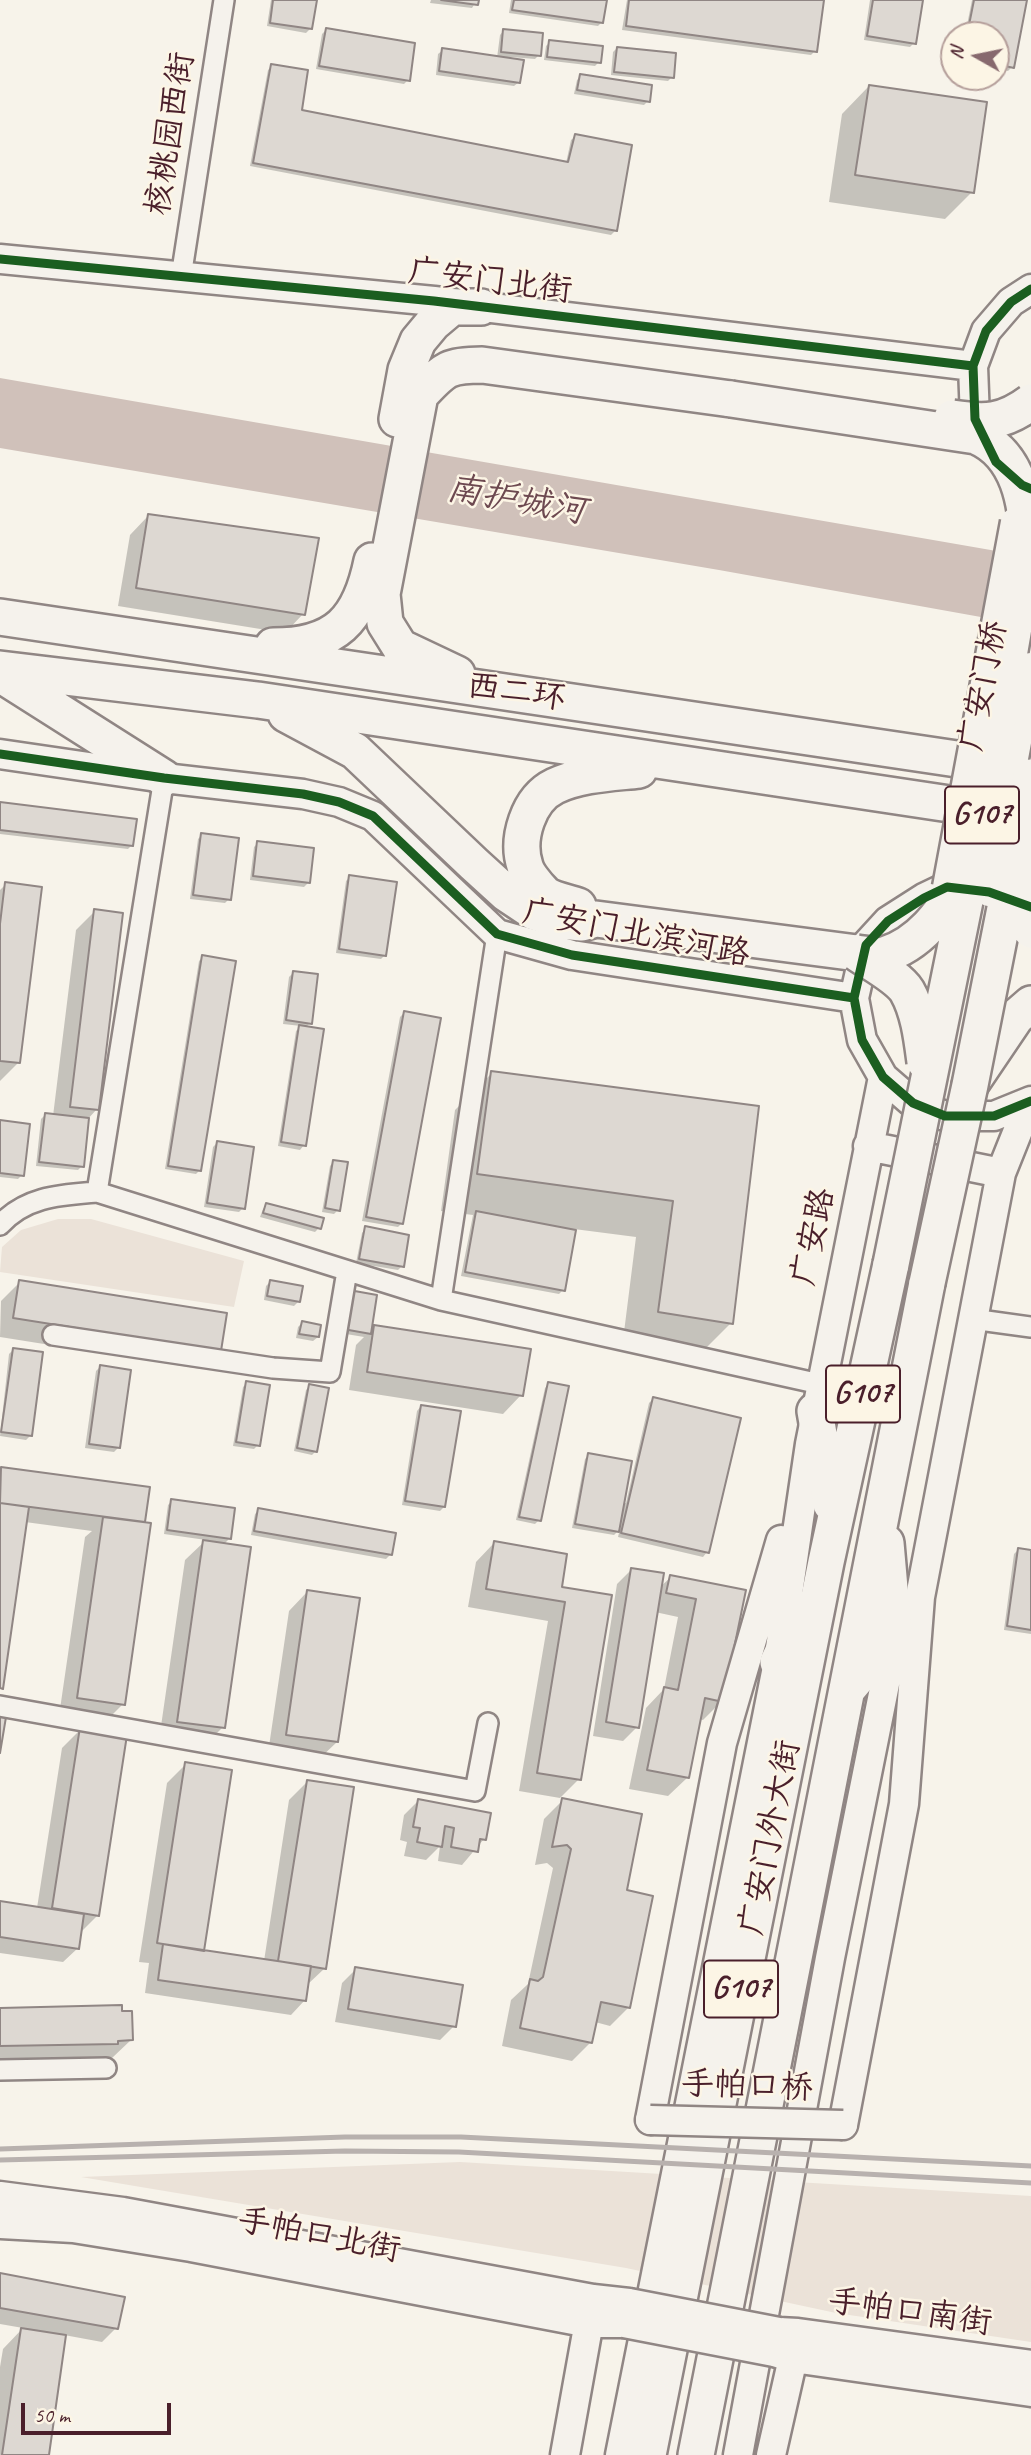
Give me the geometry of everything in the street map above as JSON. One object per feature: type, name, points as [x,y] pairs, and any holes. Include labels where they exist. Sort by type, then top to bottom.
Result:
[{"type":"highway","points":[[481,307],[452,307],[433,323],[418,341],[406,370],[409,389],[382,550],[385,623],[400,647],[436,666],[484,684],[559,699]]},
{"type":"highway","points":[[409,389],[457,365],[482,365],[981,422],[997,420],[1017,412],[1031,402]]},
{"type":"highway","name":"广安门桥","points":[[732,393],[976,436],[1000,451],[1013,467],[1028,516],[1028,546],[969,882],[891,1264]]},
{"type":"highway","points":[[185,646],[282,646],[318,641],[334,632],[359,606],[382,550]]},
{"type":"highway","name":"西二环","points":[[0,617],[1031,770]]},
{"type":"highway","points":[[0,671],[164,778]]},
{"type":"highway","name":"西二环","points":[[0,671],[257,700],[1031,816]]},
{"type":"highway","points":[[257,700],[355,751],[507,894],[534,912],[561,921],[582,923],[596,919],[882,956],[908,944],[926,931],[969,882]]},
{"type":"highway","points":[[596,919],[579,906],[545,895],[525,868],[521,845],[525,822],[537,802],[553,786],[590,775],[688,764]]},
{"type":"highway","name":"广安门桥","points":[[927,1283],[970,1085],[1031,777]]},
{"type":"highway","points":[[1014,868],[1031,930]]},
{"type":"highway","points":[[857,953],[883,970],[906,990],[919,1023],[928,1082]]},
{"type":"highway","points":[[970,1085],[1016,1017],[1031,1004]]},
{"type":"highway","name":"广安门外大街","points":[[648,2455],[826,1562],[891,1264]]},
{"type":"highway","name":"广安门外大街","points":[[696,2455],[927,1283]]},
{"type":"highway","points":[[815,1413],[834,1523]]},
{"type":"highway","points":[[845,1693],[894,1634],[883,1503]]},
{"type":"highway","points":[[778,1662],[826,1562]]},
{"type":"street","name":"核桃园西街","points":[[181,277],[224,0]]},
{"type":"street","name":"广安门北街","points":[[0,259],[435,300],[973,366]]},
{"type":"street","name":"广安门桥","points":[[969,882],[1026,487],[996,462],[975,419],[973,366],[986,331],[1011,302],[1031,289]]},
{"type":"street","name":"广安门桥","points":[[969,882],[1031,667]]},
{"type":"street","name":"广安门北滨河路","points":[[0,754],[164,778],[303,794],[339,802],[373,816],[497,934],[572,955],[854,998]]},
{"type":"street","points":[[97,1192],[164,778]]},
{"type":"street","points":[[1030,1102],[994,1116],[945,1115],[912,1103],[883,1077],[862,1040],[854,998],[866,945],[888,921],[924,898],[969,882],[1031,907]]},
{"type":"street","points":[[441,1300],[497,934]]},
{"type":"street","name":"广安路","points":[[815,1413],[883,1077]]},
{"type":"street","points":[[738,2455],[830,1958],[894,1634],[920,1597],[1001,1173],[1030,1102]]},
{"type":"street","points":[[869,1146],[1001,1173]]},
{"type":"street","points":[[0,1225],[12,1211],[52,1196],[97,1192],[815,1413]]},
{"type":"street","points":[[52,1335],[274,1368],[330,1372],[347,1271]]},
{"type":"street","points":[[972,1319],[1031,1328]]},
{"type":"street","name":"广安门外大街","points":[[620,2455],[778,1662],[815,1413]]},
{"type":"street","name":"手帕口桥","points":[[815,1413],[722,1743],[650,2120],[843,2125],[904,1804],[920,1597]]},
{"type":"street","points":[[0,1706],[475,1791],[488,1723]]},
{"type":"street","points":[[0,2070],[106,2068]]},
{"type":"street","name":"手帕口北街","points":[[0,2196],[123,2212],[591,2311]]},
{"type":"street","name":"手帕口北街","points":[[0,2224],[73,2228],[591,2311],[626,2313],[782,2348]]},
{"type":"street","points":[[565,2455],[591,2311]]},
{"type":"street","name":"手帕口南街","points":[[782,2348],[798,2333],[1031,2365]]},
{"type":"street","points":[[771,2455],[782,2348]]},
{"type":"street","name":"手帕口南街","points":[[782,2348],[1031,2392]]},
{"type":"shaded area","points":[[58,1219],[91,1219],[244,1261],[234,1307],[0,1272],[2,1247],[21,1230]]},
{"type":"shaded area","points":[[460,2162],[1031,2196],[1031,2342],[836,2313],[626,2268],[81,2177]]},
{"type":"water","name":"南护城河","points":[[0,378],[1031,557],[1031,626],[719,570],[0,448]]},
{"type":"building","points":[[273,0],[317,0],[312,29],[270,23]]},
{"type":"building","points":[[441,0],[479,0],[478,5]]},
{"type":"building","points":[[514,0],[607,0],[603,23],[512,10]]},
{"type":"building","points":[[629,0],[824,0],[817,52],[626,26]]},
{"type":"building","points":[[873,0],[923,0],[916,44],[867,36]]},
{"type":"building","points":[[974,0],[1027,0],[1014,68],[1010,67],[1010,21],[970,21]]},
{"type":"building","points":[[326,28],[415,43],[410,81],[319,66]]},
{"type":"building","points":[[503,29],[543,33],[541,56],[501,52]]},
{"type":"building","points":[[549,40],[603,46],[601,63],[547,57]]},
{"type":"building","points":[[617,47],[676,53],[674,78],[614,72]]},
{"type":"building","points":[[442,48],[524,60],[520,83],[439,71]]},
{"type":"building","points":[[271,64],[308,70],[302,110],[568,162],[575,134],[632,145],[617,231],[253,163]]},
{"type":"building","points":[[580,74],[652,85],[650,102],[577,90]]},
{"type":"building","points":[[869,85],[987,102],[974,193],[855,175]]},
{"type":"building","points":[[148,514],[319,538],[305,615],[136,588]]},
{"type":"building","points":[[0,802],[137,819],[133,846],[0,830]]},
{"type":"building","points":[[201,833],[239,838],[231,900],[193,895]]},
{"type":"building","points":[[257,841],[314,848],[310,883],[253,876]]},
{"type":"building","points":[[349,875],[397,882],[386,956],[339,949]]},
{"type":"building","points":[[5,882],[42,887],[20,1063],[0,1061],[0,924]]},
{"type":"building","points":[[94,909],[123,913],[99,1110],[70,1107]]},
{"type":"building","points":[[202,955],[236,961],[201,1171],[168,1166]]},
{"type":"building","points":[[293,971],[318,974],[312,1024],[286,1020]]},
{"type":"building","points":[[404,1011],[441,1018],[403,1224],[366,1217]]},
{"type":"building","points":[[299,1025],[324,1029],[306,1146],[281,1142]]},
{"type":"building","points":[[491,1071],[759,1106],[733,1324],[658,1312],[673,1201],[477,1174]]},
{"type":"building","points":[[45,1113],[89,1118],[84,1167],[39,1162]]},
{"type":"building","points":[[0,1120],[30,1124],[24,1176],[0,1173]]},
{"type":"building","points":[[217,1141],[254,1147],[245,1209],[207,1203]]},
{"type":"building","points":[[333,1160],[348,1162],[340,1211],[325,1208]]},
{"type":"building","points":[[266,1203],[324,1218],[321,1229],[263,1213]]},
{"type":"building","points":[[476,1211],[576,1230],[565,1291],[465,1272]]},
{"type":"building","points":[[365,1226],[409,1235],[404,1267],[359,1259]]},
{"type":"building","points":[[19,1280],[227,1313],[221,1351],[13,1318]]},
{"type":"building","points":[[270,1280],[303,1286],[300,1302],[267,1296]]},
{"type":"building","points":[[349,1290],[377,1295],[371,1334],[343,1329]]},
{"type":"building","points":[[302,1321],[321,1325],[319,1337],[299,1334]]},
{"type":"building","points":[[374,1325],[531,1349],[523,1396],[367,1372]]},
{"type":"building","points":[[13,1348],[43,1352],[32,1436],[1,1432]]},
{"type":"building","points":[[100,1365],[131,1370],[120,1448],[89,1444]]},
{"type":"building","points":[[246,1381],[270,1385],[260,1446],[236,1442]]},
{"type":"building","points":[[548,1382],[569,1386],[541,1521],[519,1517]]},
{"type":"building","points":[[309,1384],[329,1388],[317,1452],[297,1448]]},
{"type":"building","points":[[653,1397],[741,1418],[709,1553],[621,1533]]},
{"type":"building","points":[[421,1405],[461,1411],[445,1507],[405,1501]]},
{"type":"building","points":[[588,1453],[632,1461],[619,1532],[575,1524]]},
{"type":"building","points":[[1,1467],[150,1487],[145,1522],[0,1503]]},
{"type":"building","points":[[171,1499],[235,1508],[231,1539],[167,1530]]},
{"type":"building","points":[[0,1503],[29,1507],[3,1689],[0,1688]]},
{"type":"building","points":[[258,1508],[396,1533],[392,1555],[254,1531]]},
{"type":"building","points":[[103,1517],[151,1523],[125,1705],[77,1698]]},
{"type":"building","points":[[203,1540],[251,1547],[225,1728],[177,1722]]},
{"type":"building","points":[[494,1541],[567,1554],[562,1587],[612,1595],[581,1780],[537,1773],[565,1602],[486,1589]]},
{"type":"building","points":[[1018,1548],[1031,1550],[1031,1630],[1007,1626]]},
{"type":"building","points":[[631,1568],[664,1573],[639,1728],[606,1722]]},
{"type":"building","points":[[670,1575],[746,1590],[723,1702],[705,1698],[689,1778],[647,1770],[664,1687],[678,1690],[696,1599],[666,1593]]},
{"type":"building","points":[[307,1590],[360,1598],[338,1742],[286,1735]]},
{"type":"building","points":[[0,1716],[6,1717],[0,1753]]},
{"type":"building","points":[[80,1727],[127,1735],[99,1916],[52,1908]]},
{"type":"building","points":[[185,1762],[232,1770],[204,1951],[157,1943]]},
{"type":"building","points":[[307,1780],[354,1787],[326,1969],[278,1961]]},
{"type":"building","points":[[562,1798],[642,1814],[627,1890],[653,1896],[630,2008],[601,2002],[592,2043],[520,2028],[530,1979],[538,1981],[543,1977],[571,1849],[567,1845],[552,1847]]},
{"type":"building","points":[[418,1799],[491,1813],[486,1840],[480,1839],[478,1852],[451,1847],[454,1828],[445,1826],[442,1847],[417,1842],[420,1828],[413,1827]]},
{"type":"building","points":[[0,1901],[84,1914],[79,1949],[0,1937]]},
{"type":"building","points":[[163,1944],[311,1966],[306,2001],[158,1980]]},
{"type":"building","points":[[355,1967],[463,1985],[456,2027],[348,2009]]},
{"type":"building","points":[[122,2005],[122,2011],[132,2011],[133,2040],[118,2041],[118,2044],[0,2046],[0,2008]]},
{"type":"building","points":[[0,2273],[125,2297],[118,2329],[0,2308]]},
{"type":"building","points":[[21,2328],[66,2335],[49,2455],[2,2455]]},
{"type":"railway","points":[[0,2149],[345,2137],[461,2137],[1031,2166]]},
{"type":"railway","points":[[0,2160],[345,2151],[459,2152],[1031,2183]]},
{"type":"cycle path","points":[[0,259],[434,301],[973,366]]},
{"type":"cycle path","points":[[1031,289],[1011,302],[986,331],[973,366],[975,419],[996,462],[1022,485],[1031,489]]},
{"type":"cycle path","points":[[0,754],[164,778],[303,794],[339,802],[373,816],[497,934],[572,955],[854,998]]},
{"type":"cycle path","points":[[1031,907],[989,892],[947,887],[924,898],[888,921],[866,945],[854,998],[862,1040],[883,1077],[913,1103],[945,1116],[994,1116],[1031,1101]]}]
